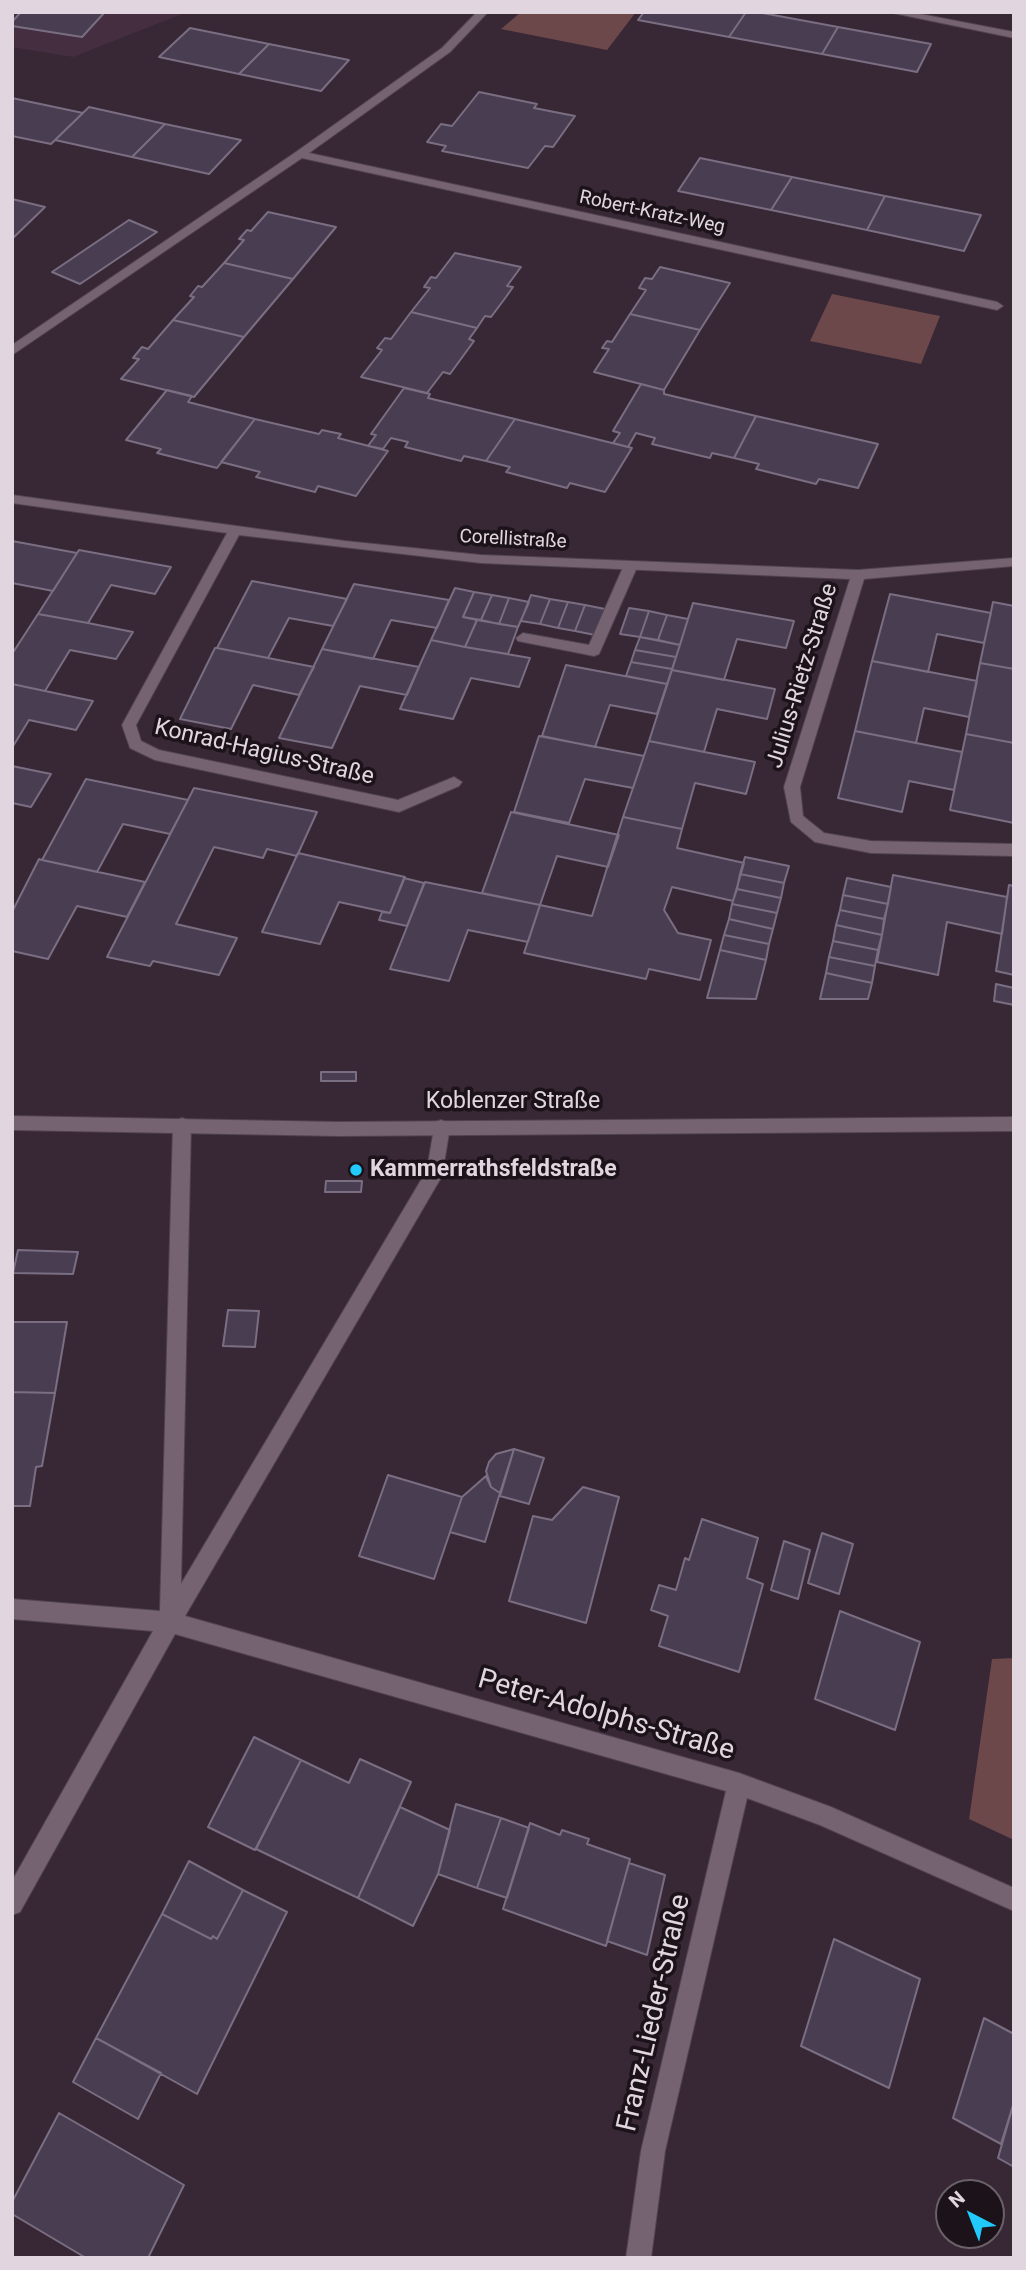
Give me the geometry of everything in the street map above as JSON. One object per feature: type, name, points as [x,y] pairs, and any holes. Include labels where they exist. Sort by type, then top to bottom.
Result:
[{"type":"street","points":[[12,351],[300,154],[446,50],[483,12]]},
{"type":"street","points":[[893,12],[1014,35]]},
{"type":"street","name":"Robert-Kratz-Weg","points":[[300,154],[997,306]]},
{"type":"street","name":"Corellistraße","points":[[12,499],[235,530],[481,559],[858,575],[1014,562]]},
{"type":"street","name":"Konrad-Hagius-Straße","points":[[235,530],[129,725],[135,744],[155,755],[399,806],[454,782]]},
{"type":"street","points":[[523,638],[594,651],[631,565]]},
{"type":"street","name":"Julius-Rietz-Straße","points":[[858,575],[792,787],[796,818],[820,838],[871,847],[1014,850]]},
{"type":"street","name":"Koblenzer Straße","points":[[12,1123],[339,1129],[1014,1124]]},
{"type":"street","points":[[170,1622],[171,1493],[182,1214],[182,1125]]},
{"type":"street","points":[[12,1904],[170,1622],[436,1171],[442,1127]]},
{"type":"street","name":"Peter-Adolphs-Straße","points":[[12,1609],[170,1622],[739,1784],[823,1815],[1014,1900]]},
{"type":"street","name":"Franz-Lieder-Straße","points":[[638,2258],[653,2151],[739,1784]]},
{"type":"shaded area","points":[[12,12],[187,12],[73,57],[12,47]]},
{"type":"shaded area","points":[[521,12],[636,12],[607,50],[501,29]]},
{"type":"shaded area","points":[[832,294],[940,316],[921,364],[810,341]]},
{"type":"shaded area","points":[[1014,1658],[1014,1840],[969,1819],[992,1659]]},
{"type":"building","points":[[21,12],[105,12],[82,37],[12,26],[12,22]]},
{"type":"building","points":[[644,12],[746,12],[729,37],[638,20]]},
{"type":"building","points":[[746,12],[838,27],[822,54],[729,37]]},
{"type":"building","points":[[838,27],[931,44],[917,72],[822,54]]},
{"type":"building","points":[[190,28],[269,44],[239,74],[159,57]]},
{"type":"building","points":[[269,44],[349,60],[321,91],[239,74]]},
{"type":"building","points":[[479,92],[537,104],[534,108],[575,116],[553,147],[545,146],[528,168],[442,151],[446,146],[427,142],[441,124],[452,126]]},
{"type":"building","points":[[12,98],[83,113],[51,144],[12,136]]},
{"type":"building","points":[[89,107],[165,124],[132,157],[55,140]]},
{"type":"building","points":[[165,124],[241,140],[209,174],[132,157]]},
{"type":"building","points":[[700,158],[792,177],[771,210],[678,191]]},
{"type":"building","points":[[792,177],[885,196],[867,230],[771,210]]},
{"type":"building","points":[[885,196],[981,215],[964,251],[867,230]]},
{"type":"building","points":[[12,199],[45,207],[12,239]]},
{"type":"building","points":[[268,212],[336,227],[293,279],[224,263],[244,240],[239,239],[247,230],[251,231]]},
{"type":"building","points":[[129,220],[157,232],[80,284],[52,272]]},
{"type":"building","points":[[455,253],[521,267],[507,286],[513,287],[506,297],[491,317],[485,316],[477,328],[411,312],[430,288],[424,287],[431,277],[436,278]]},
{"type":"building","points":[[224,263],[293,279],[244,337],[173,320],[194,297],[190,296],[198,286],[202,287]]},
{"type":"building","points":[[660,267],[730,283],[700,330],[630,314],[646,290],[639,288],[645,278],[652,279]]},
{"type":"building","points":[[411,312],[477,328],[469,339],[474,341],[450,374],[443,372],[427,393],[361,377],[382,350],[377,348],[385,338],[391,339]]},
{"type":"building","points":[[630,314],[700,330],[664,390],[594,372],[609,349],[602,348],[607,341],[612,342]]},
{"type":"building","points":[[173,320],[244,337],[194,397],[121,379],[139,359],[133,358],[142,347],[148,349]]},
{"type":"building","points":[[641,384],[664,390],[664,394],[756,416],[734,458],[712,453],[710,458],[652,444],[655,438],[636,433],[628,447],[613,443],[620,433],[613,431]]},
{"type":"building","points":[[404,388],[430,394],[428,398],[515,419],[486,461],[464,456],[461,461],[405,447],[408,442],[391,438],[383,449],[368,446],[376,435],[371,434]]},
{"type":"building","points":[[167,390],[192,396],[188,402],[255,419],[217,468],[157,453],[161,449],[126,440]]},
{"type":"building","points":[[756,416],[878,444],[858,488],[819,479],[816,484],[756,469],[759,464],[734,458]]},
{"type":"building","points":[[255,419],[319,434],[322,430],[341,434],[338,438],[388,451],[356,496],[318,486],[315,492],[256,477],[260,472],[221,462]]},
{"type":"building","points":[[515,419],[632,448],[605,492],[570,483],[567,488],[506,472],[510,467],[486,461]]},
{"type":"building","points":[[12,541],[77,553],[53,591],[12,583]]},
{"type":"building","points":[[79,550],[171,567],[155,594],[111,585],[88,623],[38,614]]},
{"type":"building","points":[[252,581],[347,599],[333,626],[289,618],[268,658],[217,648]]},
{"type":"building","points":[[354,584],[449,600],[437,628],[391,620],[373,659],[322,649]]},
{"type":"building","points":[[455,588],[474,592],[463,617],[477,620],[465,647],[431,640]]},
{"type":"building","points":[[474,592],[492,595],[481,620],[463,617]]},
{"type":"building","points":[[890,594],[991,613],[984,643],[937,634],[928,672],[872,661]]},
{"type":"building","points":[[492,595],[509,598],[499,624],[481,620]]},
{"type":"building","points":[[531,595],[550,599],[540,624],[521,621]]},
{"type":"building","points":[[509,598],[529,602],[518,627],[499,624]]},
{"type":"building","points":[[550,599],[568,602],[558,628],[540,624]]},
{"type":"building","points":[[568,602],[585,605],[575,631],[558,628]]},
{"type":"building","points":[[993,602],[1014,606],[1014,669],[980,663]]},
{"type":"building","points":[[693,603],[794,621],[786,648],[737,639],[724,680],[672,670]]},
{"type":"building","points":[[585,605],[605,609],[595,635],[575,631]]},
{"type":"building","points":[[629,608],[649,611],[640,637],[620,634]]},
{"type":"building","points":[[649,611],[667,615],[658,640],[640,637]]},
{"type":"building","points":[[38,614],[133,632],[116,659],[70,650],[45,691],[12,684],[12,654]]},
{"type":"building","points":[[667,615],[688,619],[680,645],[658,640]]},
{"type":"building","points":[[477,620],[518,627],[508,654],[465,647]]},
{"type":"building","points":[[640,637],[680,645],[676,657],[635,650]]},
{"type":"building","points":[[431,640],[530,658],[519,687],[471,678],[453,719],[400,709]]},
{"type":"building","points":[[215,648],[314,667],[299,695],[253,685],[231,729],[180,719]]},
{"type":"building","points":[[322,649],[419,667],[407,695],[360,686],[332,748],[279,738]]},
{"type":"building","points":[[635,650],[676,657],[672,669],[631,662]]},
{"type":"building","points":[[872,661],[977,681],[969,717],[924,708],[916,743],[855,731]]},
{"type":"building","points":[[631,662],[672,669],[667,684],[626,676]]},
{"type":"building","points":[[980,663],[1014,669],[1014,743],[966,734]]},
{"type":"building","points":[[566,665],[667,684],[657,714],[610,705],[595,747],[542,736]]},
{"type":"building","points":[[672,670],[775,689],[767,719],[717,709],[704,752],[649,741]]},
{"type":"building","points":[[12,684],[93,701],[76,730],[29,720],[12,748]]},
{"type":"building","points":[[855,731],[962,752],[954,790],[909,781],[902,812],[838,798]]},
{"type":"building","points":[[966,734],[1014,743],[1014,823],[950,810]]},
{"type":"building","points":[[539,736],[644,756],[633,788],[585,779],[569,823],[514,812]]},
{"type":"building","points":[[649,741],[755,762],[746,794],[695,783],[682,829],[623,817]]},
{"type":"building","points":[[12,766],[51,774],[31,807],[12,803]]},
{"type":"building","points":[[86,779],[188,800],[170,834],[123,824],[97,872],[42,860]]},
{"type":"building","points":[[194,788],[317,812],[297,856],[267,849],[263,858],[214,847],[176,924],[237,938],[219,975],[153,961],[150,966],[107,957]]},
{"type":"building","points":[[511,812],[619,835],[608,867],[557,856],[540,905],[482,893]]},
{"type":"building","points":[[623,817],[682,829],[677,848],[744,863],[733,901],[672,887],[664,910],[678,933],[711,940],[700,980],[649,969],[646,979],[524,953],[540,905],[592,916]]},
{"type":"building","points":[[298,853],[405,877],[390,913],[339,902],[320,944],[262,932]]},
{"type":"building","points":[[745,857],[789,866],[784,883],[740,874]]},
{"type":"building","points":[[39,859],[145,882],[127,917],[77,906],[48,959],[12,951],[12,912]]},
{"type":"building","points":[[740,874],[784,883],[781,898],[737,889]]},
{"type":"building","points":[[893,875],[1007,897],[1002,934],[947,922],[938,975],[877,962]]},
{"type":"building","points":[[404,878],[424,883],[407,926],[379,920],[382,912],[390,913]]},
{"type":"building","points":[[847,878],[891,887],[888,904],[843,895]]},
{"type":"building","points":[[425,882],[540,905],[528,942],[468,930],[449,981],[390,969]]},
{"type":"building","points":[[1009,885],[1014,886],[1014,975],[996,971]]},
{"type":"building","points":[[737,889],[781,898],[777,913],[732,904]]},
{"type":"building","points":[[843,895],[888,904],[884,919],[840,910]]},
{"type":"building","points":[[732,904],[777,913],[773,929],[729,919]]},
{"type":"building","points":[[840,910],[884,919],[882,935],[836,925]]},
{"type":"building","points":[[729,919],[773,929],[769,944],[724,935]]},
{"type":"building","points":[[836,925],[882,935],[878,950],[833,941]]},
{"type":"building","points":[[724,935],[769,944],[766,960],[720,950]]},
{"type":"building","points":[[833,941],[878,950],[875,966],[829,957]]},
{"type":"building","points":[[720,950],[766,960],[756,999],[707,998]]},
{"type":"building","points":[[829,957],[875,966],[872,983],[826,973]]},
{"type":"building","points":[[826,973],[872,983],[868,999],[820,999]]},
{"type":"building","points":[[996,984],[1014,988],[1014,1005],[994,1001]]},
{"type":"building","points":[[321,1072],[356,1072],[356,1081],[321,1081]]},
{"type":"building","points":[[326,1181],[362,1181],[361,1192],[325,1192]]},
{"type":"building","points":[[18,1250],[78,1252],[73,1274],[13,1273]]},
{"type":"building","points":[[228,1310],[259,1311],[255,1347],[223,1346]]},
{"type":"building","points":[[12,1322],[67,1322],[55,1393],[12,1392]]},
{"type":"building","points":[[12,1392],[55,1393],[42,1466],[36,1467],[30,1506],[12,1506]]},
{"type":"building","points":[[514,1449],[500,1493],[491,1487],[486,1471],[496,1454]]},
{"type":"building","points":[[514,1449],[544,1458],[529,1504],[500,1496]]},
{"type":"building","points":[[388,1475],[462,1497],[434,1579],[359,1556]]},
{"type":"building","points":[[486,1476],[491,1487],[500,1493],[485,1542],[450,1532],[462,1497]]},
{"type":"building","points":[[583,1487],[619,1497],[586,1623],[509,1601],[533,1516],[552,1520]]},
{"type":"building","points":[[702,1519],[758,1538],[747,1578],[763,1584],[739,1672],[659,1646],[668,1616],[651,1610],[659,1585],[676,1590],[685,1558],[689,1560]]},
{"type":"building","points":[[822,1533],[853,1544],[839,1594],[808,1583]]},
{"type":"building","points":[[784,1541],[810,1550],[798,1599],[771,1590]]},
{"type":"building","points":[[840,1611],[920,1642],[895,1730],[815,1699]]},
{"type":"building","points":[[254,1737],[301,1760],[255,1850],[208,1827]]},
{"type":"building","points":[[360,1759],[411,1782],[358,1898],[256,1849],[301,1760],[349,1783]]},
{"type":"building","points":[[456,1804],[501,1818],[477,1888],[438,1874]]},
{"type":"building","points":[[400,1807],[450,1830],[438,1874],[413,1926],[358,1898]]},
{"type":"building","points":[[501,1818],[529,1828],[507,1898],[477,1888]]},
{"type":"building","points":[[530,1823],[560,1835],[562,1830],[589,1839],[587,1844],[630,1859],[606,1946],[503,1909]]},
{"type":"building","points":[[189,1861],[243,1890],[217,1939],[213,1936],[211,1939],[162,1914]]},
{"type":"building","points":[[629,1863],[665,1875],[647,1955],[607,1941]]},
{"type":"building","points":[[243,1890],[287,1912],[197,2094],[96,2038],[162,1914],[211,1939],[213,1936],[217,1939]]},
{"type":"building","points":[[834,1939],[920,1979],[889,2088],[801,2046]]},
{"type":"building","points":[[984,2018],[1014,2034],[1014,2102],[1001,2144],[953,2118]]},
{"type":"building","points":[[96,2038],[161,2073],[138,2119],[73,2082]]},
{"type":"building","points":[[1014,2102],[1014,2167],[998,2158]]},
{"type":"building","points":[[59,2113],[184,2185],[148,2258],[86,2258],[12,2214],[12,2202]]},
{"type":"place","name":"Kammerrathsfeldstraße","points":[[356,1170]]}]
